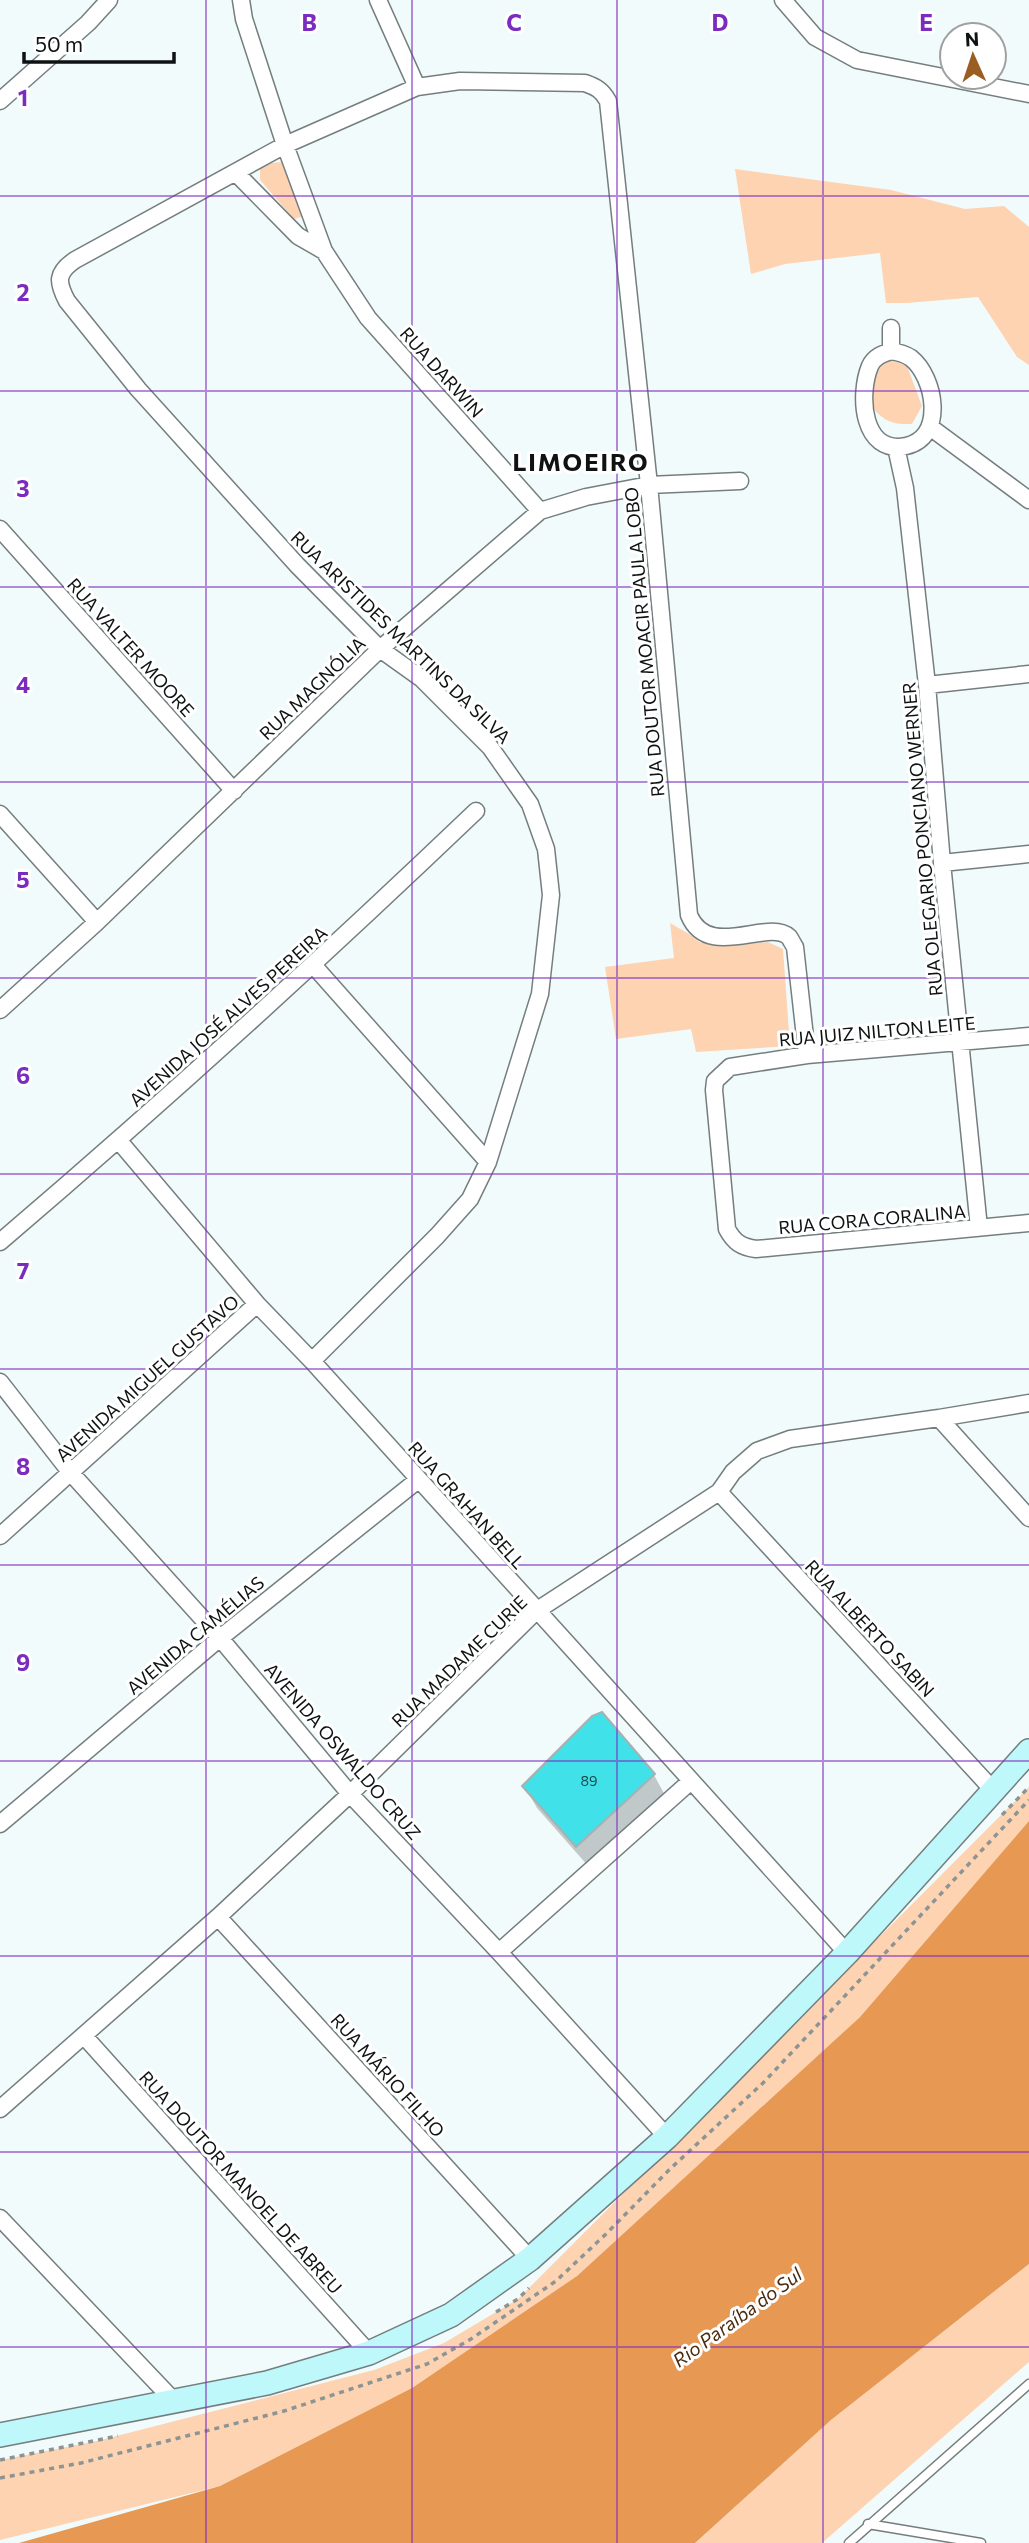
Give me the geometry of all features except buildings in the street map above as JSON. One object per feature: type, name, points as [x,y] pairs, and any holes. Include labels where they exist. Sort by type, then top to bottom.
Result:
[{"type":"main road","points":[[0,2435],[267,2383],[369,2353],[451,2315],[534,2270],[847,1953],[1029,1751]]},
{"type":"street","points":[[0,101],[88,23],[109,0]]},
{"type":"street","name":"RUA DARWIN","points":[[241,0],[244,19],[285,145],[324,251],[368,318],[540,511]]},
{"type":"street","points":[[378,0],[417,87]]},
{"type":"street","points":[[783,0],[815,37],[857,60],[1029,94]]},
{"type":"street","name":"RUA DOUTOR MOACIR PAULA LOBO","points":[[285,145],[417,87],[460,81],[585,83],[597,87],[608,101],[649,485],[689,915],[692,923],[702,932],[714,937],[779,933],[790,937],[795,947],[807,1055]]},
{"type":"street","name":"RUA ARISTIDES MARTINS DA SILVA","points":[[285,145],[75,260],[64,268],[60,277],[61,288],[67,301],[138,389],[297,565],[380,649],[422,679],[490,747],[530,804],[546,849],[551,895],[540,994],[488,1162],[470,1199],[437,1236],[312,1361]]},
{"type":"street","name":"RUA DARWIN","points":[[236,173],[298,236],[324,251]]},
{"type":"street","points":[[891,328],[891,351]]},
{"type":"street","points":[[891,351],[912,358],[925,378],[933,404],[930,427],[916,442],[896,447],[875,437],[868,428],[864,416],[870,366],[877,357],[891,351]]},
{"type":"street","points":[[930,427],[1029,500]]},
{"type":"street","name":"RUA OLEGARIO PONCIANO WERNER","points":[[896,447],[905,488],[927,685],[979,1228]]},
{"type":"street","name":"RUA MAGNÓLIA","points":[[0,1010],[97,922],[380,649],[540,511],[586,496],[649,485],[740,481]]},
{"type":"street","name":"RUA VALTER MOORE","points":[[0,529],[234,791]]},
{"type":"street","points":[[927,685],[1029,674]]},
{"type":"street","name":"AVENIDA JOSÉ ALVES PEREIRA","points":[[0,1242],[119,1141],[314,966],[476,811]]},
{"type":"street","points":[[0,814],[97,922]]},
{"type":"street","points":[[942,863],[1029,854]]},
{"type":"street","points":[[314,966],[488,1162]]},
{"type":"street","name":"RUA JUIZ NILTON LEITE","points":[[727,1229],[714,1090],[715,1081],[730,1067],[807,1055],[1029,1035]]},
{"type":"street","name":"RUA GRAHAN BELL","points":[[119,1141],[257,1304],[312,1361],[847,1953]]},
{"type":"street","name":"RUA CORA CORALINA","points":[[727,1229],[733,1240],[744,1247],[756,1249],[1029,1223]]},
{"type":"street","name":"AVENIDA MIGUEL GUSTAVO","points":[[0,1536],[257,1304]]},
{"type":"street","name":"AVENIDA OSWALDO CRUZ","points":[[0,1382],[71,1473],[220,1638],[350,1794],[499,1952],[667,2137]]},
{"type":"street","name":"RUA MADAME CURIE","points":[[0,2109],[218,1917],[350,1794],[536,1611],[719,1492],[733,1472],[757,1451],[790,1439],[1029,1403]]},
{"type":"street","points":[[939,1418],[1029,1518]]},
{"type":"street","name":"AVENIDA CAMÉLIAS","points":[[0,1824],[220,1638],[418,1480]]},
{"type":"street","name":"RUA ALBERTO SABIN","points":[[719,1492],[993,1790]]},
{"type":"street","points":[[499,1952],[691,1781]]},
{"type":"street","name":"RUA MÁRIO FILHO","points":[[218,1917],[534,2270]]},
{"type":"street","name":"RUA DOUTOR MANOEL DE ABREU","points":[[84,2036],[369,2353]]},
{"type":"street","points":[[0,2218],[174,2400]]},
{"type":"lane","points":[[849,2543],[1029,2384]]},
{"type":"lane","points":[[868,2524],[981,2543]]},
{"type":"path","points":[[999,1819],[1029,1787]]},
{"type":"path","points":[[486,2318],[518,2299],[534,2270]]},
{"type":"path","points":[[0,2459],[124,2434]]},
{"type":"shaded area","points":[[281,162],[304,216],[294,219],[260,180],[260,168]]},
{"type":"shaded area","points":[[735,169],[891,190],[965,209],[1004,206],[1029,227],[1029,365],[1017,357],[978,297],[886,303],[880,253],[785,264],[751,274]]},
{"type":"shaded area","points":[[891,360],[907,366],[922,406],[912,424],[898,424],[887,420],[869,403],[876,366]]},
{"type":"shaded area","points":[[670,923],[699,942],[723,946],[768,942],[783,949],[790,1046],[696,1052],[691,1029],[616,1039],[605,967],[674,958]]},
{"type":"shaded area","points":[[1029,1787],[1029,1821],[860,2017],[577,2276],[412,2388],[220,2486],[0,2540],[0,2460],[97,2441],[374,2370],[444,2343],[518,2299]]},
{"type":"shaded area","points":[[1029,2264],[1029,2362],[822,2543],[695,2543],[831,2420]]},
{"type":"water","name":"Rio Paraíba do Sul","points":[[1029,1821],[1029,2264],[831,2420],[695,2543],[19,2543],[220,2486],[412,2388],[577,2276],[860,2017]]},
{"type":"district","name":"LIMOEIRO","points":[[581,461]]}]
